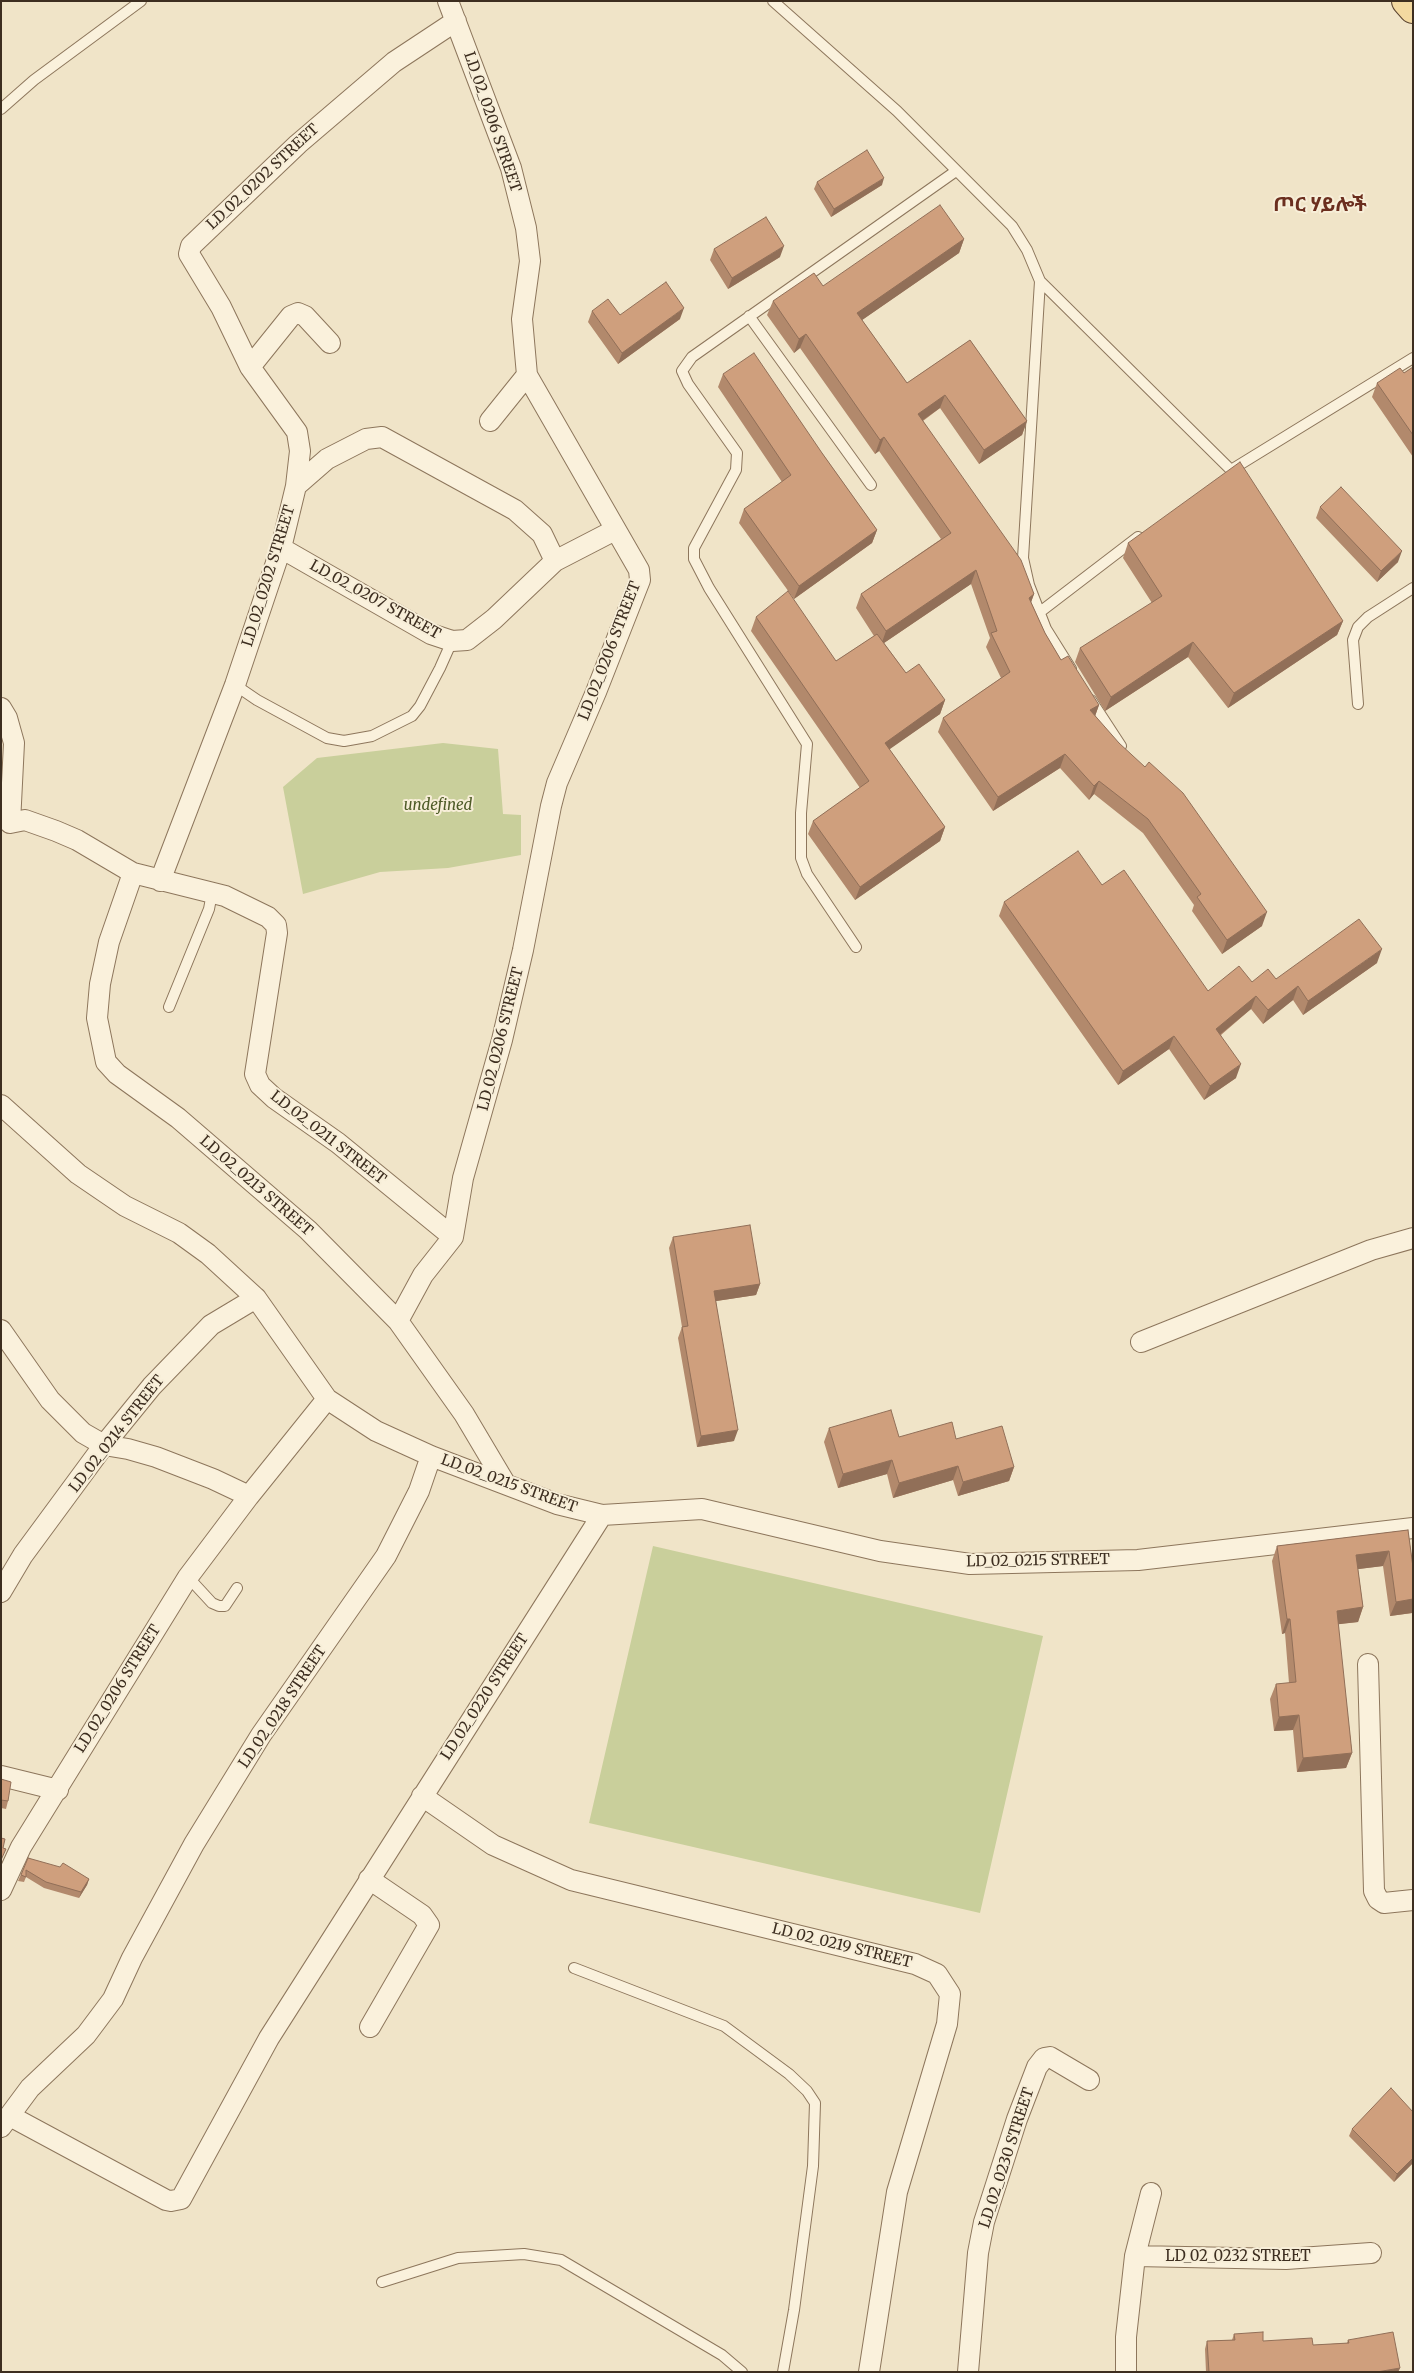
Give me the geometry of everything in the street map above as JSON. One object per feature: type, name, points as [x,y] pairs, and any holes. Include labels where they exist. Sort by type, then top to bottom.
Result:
[{"type":"main road","points":[[1406,1],[1413,9]]},
{"type":"street","name":"LD_02_0206 STREET","points":[[448,1],[511,168],[526,228],[530,261],[522,319],[527,375],[639,570],[640,580],[596,692],[557,783],[523,950],[502,1040],[463,1178],[452,1237]]},
{"type":"street","name":"LD_02_0202 STREET","points":[[160,881],[235,685],[281,548],[296,486],[300,451],[298,432],[250,367],[221,307],[189,254],[191,246],[298,144],[394,62],[456,20]]},
{"type":"street","points":[[250,367],[291,316],[298,313],[305,316],[330,343]]},
{"type":"street","points":[[490,421],[527,375]]},
{"type":"street","points":[[296,486],[327,459],[366,439],[382,437],[515,510],[542,534],[555,561]]},
{"type":"street","name":"LD_02_0207 STREET","points":[[281,548],[431,634],[452,641],[467,640],[494,619],[555,561],[615,530]]},
{"type":"street","points":[[1,708],[7,718],[14,743],[5,829]]},
{"type":"street","points":[[5,829],[25,820],[76,840],[133,873],[212,893]]},
{"type":"street","name":"LD_02_0213 STREET","points":[[133,873],[109,942],[100,984],[97,1018],[106,1062],[117,1074],[178,1118],[308,1230],[398,1321],[464,1414],[505,1483]]},
{"type":"street","name":"LD_02_0211 STREET","points":[[212,893],[225,896],[268,917],[276,925],[276,940],[255,1074],[260,1085],[274,1098],[338,1143],[452,1237]]},
{"type":"street","name":"LD_02_0215 STREET","points":[[1,1105],[78,1174],[125,1206],[179,1233],[208,1254],[256,1298],[327,1399],[376,1431],[431,1456],[557,1504],[602,1514],[702,1509],[880,1551],[970,1564],[1138,1560],[1413,1528]]},
{"type":"street","points":[[398,1321],[423,1275],[452,1237]]},
{"type":"street","points":[[1142,1342],[1371,1250],[1413,1238]]},
{"type":"street","name":"LD_02_0214 STREET","points":[[1,1592],[23,1556],[104,1445],[152,1386],[211,1325],[256,1298]]},
{"type":"street","points":[[3,1335],[50,1400],[83,1433],[104,1445],[156,1457],[213,1479],[249,1496]]},
{"type":"street","name":"LD_02_0206 STREET","points":[[1,1890],[21,1847],[188,1577],[249,1496],[327,1399]]},
{"type":"street","name":"LD_02_0218 STREET","points":[[5,2122],[30,2088],[86,2035],[113,1999],[132,1958],[194,1844],[261,1734],[386,1556],[420,1491],[431,1456]]},
{"type":"street","name":"LD_02_0220 STREET","points":[[5,2122],[166,2200],[176,2200],[184,2195],[269,2038],[368,1879],[602,1514]]},
{"type":"street","points":[[1368,1664],[1374,1891],[1378,1899],[1384,1903],[1413,1900]]},
{"type":"street","points":[[1,1776],[58,1790]]},
{"type":"street","name":"LD_02_0219 STREET","points":[[422,1796],[493,1845],[571,1880],[915,1964],[937,1974],[950,1994],[947,2024],[897,2192],[869,2372]]},
{"type":"street","points":[[368,1879],[422,1915],[429,1926],[370,2027]]},
{"type":"street","name":"LD_02_0230 STREET","points":[[968,2372],[978,2253],[984,2222],[1017,2119],[1038,2067],[1044,2058],[1050,2058],[1089,2080]]},
{"type":"street","points":[[1126,2372],[1126,2337],[1135,2256],[1151,2193]]},
{"type":"street","name":"LD_02_0232 STREET","points":[[1135,2256],[1286,2259],[1371,2253]]},
{"type":"lane","points":[[1,109],[34,80],[141,1]]},
{"type":"lane","points":[[773,1],[897,111],[1012,226],[1027,250],[1040,281],[1227,473],[1413,358]]},
{"type":"lane","points":[[856,948],[807,874],[801,858],[801,813],[807,744],[709,588],[694,559],[694,548],[736,470],[737,452],[688,384],[682,370],[692,357],[956,171]]},
{"type":"lane","points":[[1040,281],[1023,558],[1029,585],[1046,629],[1077,678]]},
{"type":"lane","points":[[749,316],[871,485]]},
{"type":"lane","points":[[1040,612],[1149,529]]},
{"type":"lane","points":[[1358,704],[1353,640],[1358,627],[1368,617],[1413,588]]},
{"type":"lane","points":[[235,685],[256,700],[327,738],[344,741],[372,736],[412,716],[440,668],[452,641]]},
{"type":"lane","points":[[1087,694],[1117,742],[1131,755]]},
{"type":"lane","points":[[169,1007],[209,909],[212,893]]},
{"type":"lane","points":[[188,1577],[212,1603],[219,1606],[225,1606],[238,1588]]},
{"type":"lane","points":[[574,1968],[724,2026],[789,2074],[807,2091],[815,2103],[813,2166],[794,2310],[783,2372]]},
{"type":"lane","points":[[382,2282],[458,2258],[524,2254],[561,2260],[722,2355],[742,2372]]},
{"type":"green space","name":"undefined","points":[[443,743],[498,749],[503,814],[521,815],[521,855],[448,868],[380,872],[303,894],[283,787],[317,758]]},
{"type":"green space","points":[[653,1546],[1043,1636],[980,1913],[589,1823]]},
{"type":"building","points":[[867,150],[884,178],[834,209],[817,182]]},
{"type":"building","points":[[940,205],[964,239],[857,313],[907,383],[970,340],[1027,421],[984,450],[945,395],[918,414],[1021,560],[1034,594],[1029,598],[1045,633],[1061,660],[1068,656],[1099,705],[1090,710],[1119,743],[1145,767],[1149,762],[1183,793],[1267,912],[1227,940],[1197,897],[1201,894],[1148,819],[1099,781],[1094,786],[1065,754],[998,797],[943,718],[1010,672],[991,633],[997,631],[976,570],[886,631],[861,594],[951,533],[884,437],[880,440],[806,334],[799,339],[773,301],[814,273],[823,286]]},
{"type":"building","points":[[766,217],[784,246],[732,278],[714,249]]},
{"type":"building","points":[[666,282],[684,308],[622,353],[592,311],[608,299],[620,315]]},
{"type":"building","points":[[754,353],[877,530],[799,586],[744,509],[791,475],[723,374]]},
{"type":"building","points":[[1413,367],[1413,435],[1377,383],[1400,368],[1404,373]]},
{"type":"building","points":[[1240,462],[1343,621],[1234,693],[1193,642],[1111,697],[1080,648],[1162,596],[1128,543]]},
{"type":"building","points":[[1341,487],[1402,551],[1381,571],[1320,507]]},
{"type":"building","points":[[788,591],[836,661],[877,634],[906,673],[919,664],[945,700],[885,743],[945,827],[860,887],[813,821],[869,781],[756,617]]},
{"type":"building","points":[[1078,851],[1102,885],[1124,870],[1208,991],[1239,966],[1252,982],[1268,969],[1276,979],[1359,919],[1382,949],[1308,1001],[1298,986],[1268,1010],[1256,996],[1216,1029],[1241,1064],[1210,1086],[1174,1036],[1123,1071],[1004,902]]},
{"type":"building","points":[[750,1225],[760,1284],[714,1291],[738,1430],[701,1436],[682,1327],[688,1326],[673,1237]]},
{"type":"building","points":[[891,1410],[899,1437],[952,1422],[956,1439],[1002,1426],[1014,1467],[963,1482],[958,1466],[899,1483],[892,1460],[843,1474],[829,1428]]},
{"type":"building","points":[[1408,1530],[1413,1567],[1413,1599],[1396,1602],[1389,1551],[1356,1555],[1363,1607],[1337,1611],[1352,1753],[1303,1758],[1299,1715],[1279,1717],[1276,1684],[1296,1682],[1290,1619],[1287,1619],[1277,1546]]},
{"type":"building","points":[[1,1779],[11,1782],[8,1801],[1,1800]]},
{"type":"building","points":[[1,1838],[5,1839],[3,1848],[6,1849],[1,1860]]},
{"type":"building","points":[[28,1858],[60,1867],[63,1863],[89,1879],[81,1892],[46,1882],[26,1870],[26,1877],[21,1875]]},
{"type":"building","points":[[1391,2088],[1413,2112],[1413,2158],[1397,2174],[1352,2129]]},
{"type":"building","points":[[1263,2332],[1263,2341],[1312,2338],[1313,2345],[1349,2343],[1348,2340],[1393,2332],[1400,2368],[1377,2372],[1209,2372],[1207,2341],[1235,2340],[1234,2334]]},
{"type":"district","name":"ጦር ሃይሎች","points":[[1320,205]]}]
